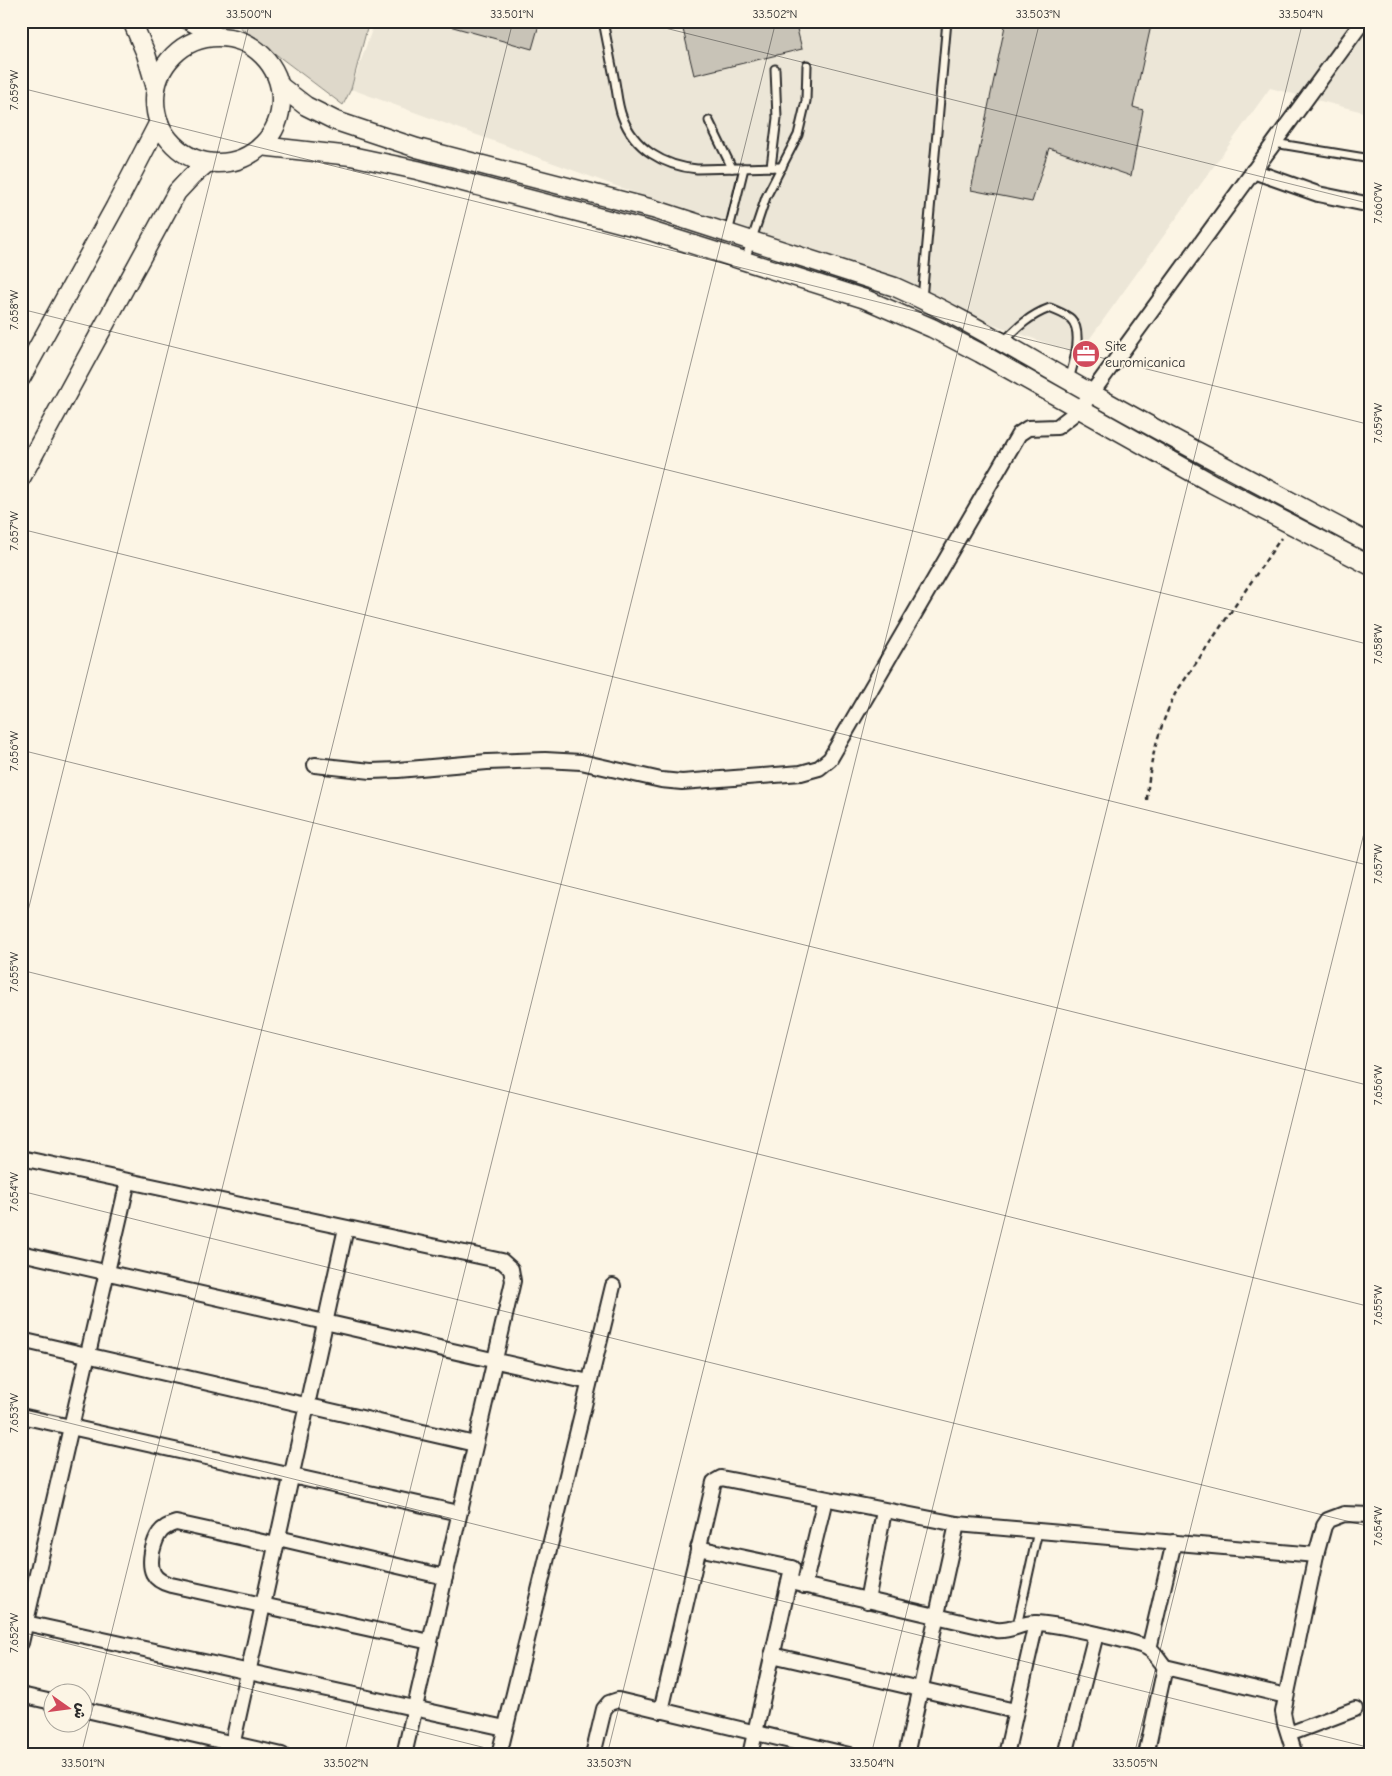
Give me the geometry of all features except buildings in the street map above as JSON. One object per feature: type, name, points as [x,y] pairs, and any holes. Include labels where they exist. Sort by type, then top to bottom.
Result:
[{"type":"street","points":[[132,21],[146,54],[156,88]]},
{"type":"street","points":[[190,21],[217,36]]},
{"type":"street","points":[[315,765],[371,771],[487,762],[545,760],[580,762],[661,780],[682,782],[801,773],[819,768],[830,759],[1019,434],[1028,428],[1057,427],[1080,409],[1362,21]]},
{"type":"street","points":[[217,36],[242,40],[258,50],[272,65],[280,86],[282,100],[279,118],[271,135],[261,146],[243,159],[225,163],[207,163],[189,157],[174,146],[162,131],[156,113],[154,93],[160,74],[170,58],[185,45],[203,38],[217,36]]},
{"type":"street","points":[[280,86],[306,106],[336,121],[417,148],[653,209],[869,278],[922,300],[1003,342],[1069,381],[1371,544]]},
{"type":"street","points":[[21,378],[115,207],[159,122]]},
{"type":"street","points":[[261,146],[351,156],[417,170],[647,230],[865,299],[916,321],[980,353],[1213,484],[1371,566]]},
{"type":"street","points":[[21,478],[177,192],[207,163]]},
{"type":"street","points":[[1253,171],[1318,194],[1371,205]]},
{"type":"street","points":[[21,1158],[502,1261],[509,1266],[513,1273],[513,1281],[404,1755]]},
{"type":"street","points":[[21,1643],[24,1623],[128,1181]]},
{"type":"street","points":[[231,1749],[346,1228]]},
{"type":"street","points":[[21,1253],[590,1382]]},
{"type":"street","points":[[498,1755],[613,1286]]},
{"type":"street","points":[[21,1340],[475,1444]]},
{"type":"street","points":[[21,1416],[460,1514]]},
{"type":"street","points":[[661,1712],[698,1548],[716,1479],[721,1478],[957,1524],[1316,1555]]},
{"type":"street","points":[[804,1586],[825,1499]]},
{"type":"street","points":[[867,1600],[884,1511]]},
{"type":"street","points":[[1295,1755],[1283,1712],[1316,1555],[1324,1526],[1328,1520],[1344,1514],[1371,1514]]},
{"type":"street","points":[[430,1642],[160,1582],[151,1569],[154,1542],[160,1531],[176,1523],[277,1541],[445,1577]]},
{"type":"street","points":[[906,1755],[957,1524]]},
{"type":"street","points":[[1149,1649],[1174,1542]]},
{"type":"street","points":[[698,1548],[792,1568],[750,1755]]},
{"type":"street","points":[[790,1582],[1000,1631],[1036,1622],[1096,1634],[1149,1649],[1165,1667],[1286,1696]]},
{"type":"street","points":[[1006,1755],[1036,1622]]},
{"type":"street","points":[[24,1623],[505,1728]]},
{"type":"street","points":[[1065,1755],[1096,1634]]},
{"type":"street","points":[[772,1655],[1015,1711]]},
{"type":"street","points":[[1146,1755],[1165,1667]]},
{"type":"street","points":[[21,1695],[42,1700]]},
{"type":"street","points":[[594,1755],[604,1710],[609,1703],[618,1700],[661,1712],[754,1732],[832,1753],[849,1755]]},
{"type":"street","points":[[1289,1734],[1355,1709]]},
{"type":"street","points":[[92,1712],[231,1749],[282,1755]]},
{"type":"lane","points":[[603,21],[622,116],[632,136],[643,149],[656,158],[685,168],[782,167]]},
{"type":"lane","points":[[922,300],[947,21]]},
{"type":"lane","points":[[745,260],[763,204],[798,135],[806,101],[806,65]]},
{"type":"lane","points":[[771,167],[777,118],[775,69]]},
{"type":"lane","points":[[709,120],[732,168]]},
{"type":"lane","points":[[1274,142],[1371,159]]},
{"type":"lane","points":[[728,233],[744,168]]},
{"type":"lane","points":[[1003,342],[1035,313],[1050,308],[1071,318],[1077,330],[1077,345],[1069,381]]},
{"type":"lane","points":[[1017,1627],[1038,1531]]},
{"type":"path","points":[[1147,800],[1148,782],[1155,746],[1175,694],[1291,524]]},
{"type":"shaded area","points":[[232,21],[369,21],[351,89],[343,105]]},
{"type":"shaded area","points":[[375,21],[1371,21],[1371,114],[1270,88],[1078,355],[351,89]]},
{"type":"place","name":"Site euromicanica","points":[[1086,354]]}]
